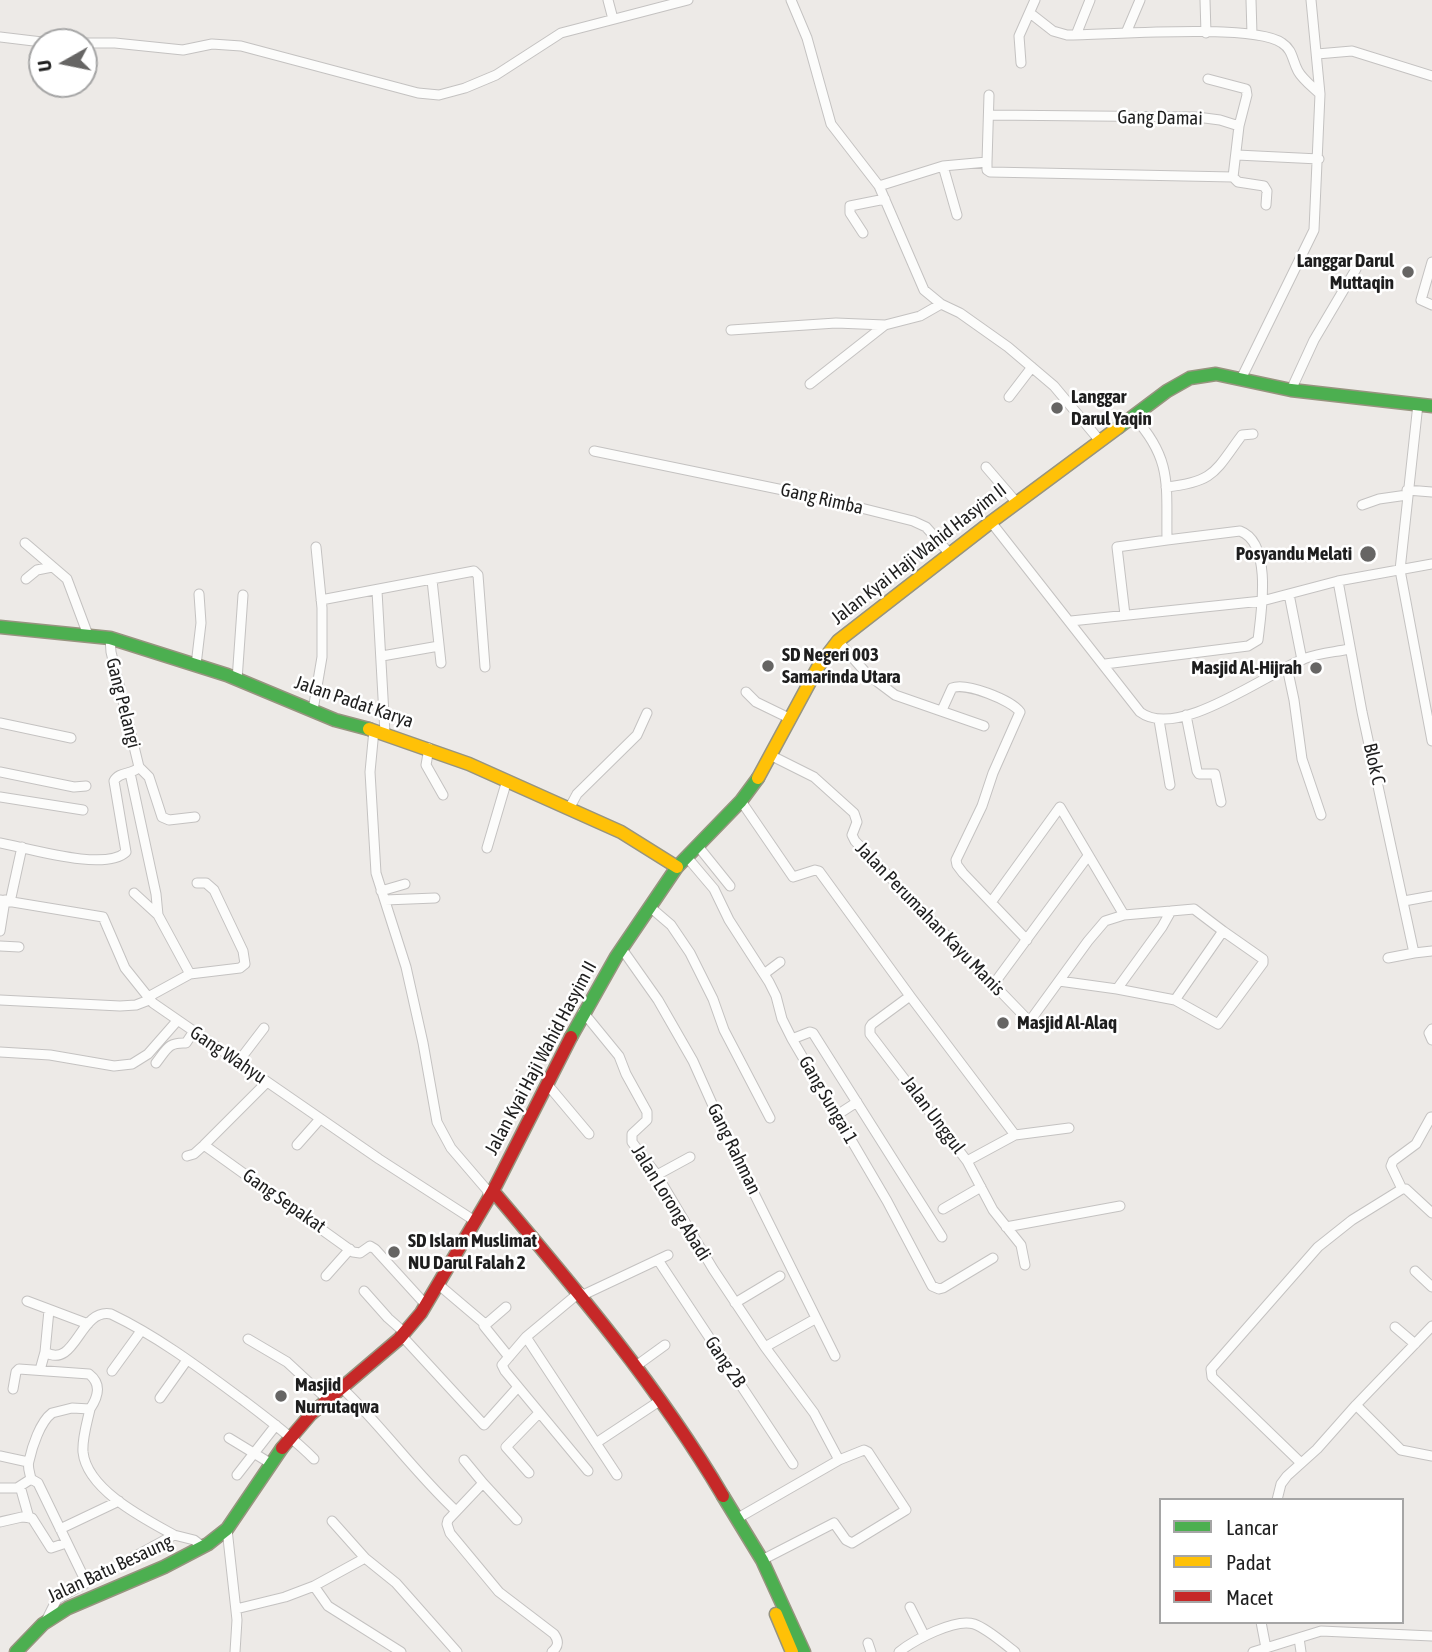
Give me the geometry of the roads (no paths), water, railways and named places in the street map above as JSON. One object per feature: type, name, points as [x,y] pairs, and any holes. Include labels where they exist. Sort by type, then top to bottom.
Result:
[{"type":"main road","name":"Jalan Kyai Haji Wahid Hasyim II","points":[[227,1529],[270,1463],[291,1437],[328,1400],[403,1334],[439,1285],[490,1193],[583,1012],[622,949],[677,867],[741,801],[772,756],[818,667],[838,641],[991,522],[1167,391],[1190,378],[1216,374],[1291,390],[1432,406]]},
{"type":"main road","name":"Jalan Padat Karya","points":[[0,627],[110,638],[196,665],[350,725],[380,731],[429,748],[507,780],[636,840],[677,867]]},
{"type":"main road","points":[[490,1193],[579,1294],[636,1366],[697,1454],[762,1560],[804,1652]]},
{"type":"main road","points":[[579,1294],[699,1469],[740,1538],[792,1652]]},
{"type":"main road","name":"Jalan Batu Besaung","points":[[16,1652],[46,1621],[103,1592],[180,1559],[227,1529]]},
{"type":"street","points":[[608,0],[613,19]]},
{"type":"street","points":[[98,43],[173,50],[212,44],[241,46],[418,93],[439,95],[496,75],[561,33],[666,3],[688,0]]},
{"type":"street","points":[[791,0],[807,38],[831,124],[878,186],[919,281],[929,295],[989,333],[1060,392],[1100,441]]},
{"type":"street","points":[[1021,63],[1019,36],[1035,0]]},
{"type":"street","points":[[1076,35],[1090,0]]},
{"type":"street","points":[[1126,33],[1140,0]]},
{"type":"street","points":[[1205,0],[1206,33]]},
{"type":"street","points":[[1251,0],[1252,34]]},
{"type":"street","points":[[1241,379],[1311,238],[1315,222],[1320,94],[1311,0]]},
{"type":"street","points":[[1030,13],[1053,31],[1076,35],[1206,33],[1252,34],[1274,38],[1292,52],[1297,69],[1320,94]]},
{"type":"street","points":[[0,37],[28,40]]},
{"type":"street","points":[[1317,54],[1352,51],[1432,76]]},
{"type":"street","points":[[1208,79],[1246,89],[1238,126],[1233,177]]},
{"type":"street","points":[[989,95],[987,170],[990,172],[1233,177],[1238,182],[1264,186],[1267,191],[1266,205]]},
{"type":"street","name":"Gang Damai","points":[[989,115],[1197,117],[1238,126]]},
{"type":"street","points":[[1237,155],[1318,159]]},
{"type":"street","points":[[878,186],[943,166],[987,162]]},
{"type":"street","points":[[943,166],[957,215]]},
{"type":"street","points":[[863,233],[850,213],[850,206],[885,199]]},
{"type":"street","points":[[1432,262],[1420,300],[1432,305]]},
{"type":"street","points":[[1291,390],[1314,340],[1356,269]]},
{"type":"street","points":[[731,330],[836,323],[885,325],[920,316],[942,304]]},
{"type":"street","points":[[810,384],[885,325]]},
{"type":"street","points":[[1009,397],[1032,368]]},
{"type":"street","points":[[1418,404],[1400,570],[1432,741]]},
{"type":"street","points":[[1134,417],[1161,456],[1166,487],[1167,540]]},
{"type":"street","points":[[1166,487],[1194,483],[1215,472],[1242,435],[1253,434]]},
{"type":"street","name":"Gang Rimba","points":[[594,451],[817,497],[913,521],[926,527],[950,554]]},
{"type":"street","points":[[986,467],[1017,503]]},
{"type":"street","points":[[1362,505],[1407,493],[1432,492]]},
{"type":"street","points":[[991,522],[1140,712],[1159,720],[1186,715],[1261,683],[1302,660],[1349,649]]},
{"type":"street","points":[[1105,664],[1252,645],[1258,640],[1262,601],[1259,554],[1252,538],[1247,534],[1232,532],[1117,547],[1125,615]]},
{"type":"street","points":[[25,543],[67,579],[88,635]]},
{"type":"street","points":[[313,710],[321,665],[321,600],[316,547]]},
{"type":"street","points":[[1071,621],[1262,601],[1338,581],[1432,564]]},
{"type":"street","points":[[26,579],[37,570],[52,567]]},
{"type":"street","points":[[321,600],[466,572],[477,573],[485,667]]},
{"type":"street","points":[[432,580],[441,663]]},
{"type":"street","name":"Blok C","points":[[1338,581],[1349,649],[1414,950]]},
{"type":"street","points":[[377,591],[382,656],[380,731],[371,786],[375,865],[406,967],[438,1122],[451,1148],[490,1193]]},
{"type":"street","points":[[196,665],[201,628],[199,594]]},
{"type":"street","points":[[1289,594],[1302,660]]},
{"type":"street","points":[[237,680],[243,596]]},
{"type":"street","name":"Gang Pelangi","points":[[22,847],[87,860],[124,855],[127,848],[114,781],[116,777],[139,767],[110,638]]},
{"type":"street","points":[[838,641],[867,674],[895,695],[984,726]]},
{"type":"street","points":[[382,656],[439,646]]},
{"type":"street","points":[[1287,667],[1302,759],[1321,815]]},
{"type":"street","points":[[942,710],[952,688],[957,686],[1001,699],[1020,712],[993,773],[982,806],[958,854],[960,869],[1027,940]]},
{"type":"street","points":[[746,692],[756,702],[791,719]]},
{"type":"street","points":[[570,807],[577,794],[638,735],[647,713]]},
{"type":"street","points":[[1186,715],[1199,774],[1215,774],[1221,802]]},
{"type":"street","points":[[1159,720],[1170,785]]},
{"type":"street","points":[[0,723],[71,738]]},
{"type":"street","points":[[429,748],[426,765],[443,795]]},
{"type":"street","name":"Jalan Perumahan Kayu Manis","points":[[772,756],[814,777],[854,813],[857,819],[852,838],[1028,1020],[1105,921],[1124,915]]},
{"type":"street","points":[[139,767],[149,777],[164,819],[195,817]]},
{"type":"street","points":[[0,772],[74,787],[86,786]]},
{"type":"street","points":[[130,773],[156,894],[158,915]]},
{"type":"street","points":[[487,848],[507,780]]},
{"type":"street","points":[[0,797],[83,810]]},
{"type":"street","points":[[741,801],[793,877],[819,871],[1015,1135],[1069,1128]]},
{"type":"street","points":[[992,901],[1060,807],[1124,915],[1194,909],[1261,957],[1263,963],[1217,1024],[1175,1000],[1059,981]]},
{"type":"street","points":[[0,843],[22,847],[5,901],[0,931]]},
{"type":"street","points":[[697,845],[730,886]]},
{"type":"street","name":"Gang Sungai 1","points":[[686,856],[714,889],[729,920],[764,974],[776,996],[792,1040],[932,1286],[943,1288],[993,1258]]},
{"type":"street","points":[[993,985],[1088,856]]},
{"type":"street","points":[[0,1000],[136,1005],[190,974],[240,968],[245,964],[243,951],[214,890],[206,883],[197,883]]},
{"type":"street","points":[[383,896],[405,884]]},
{"type":"street","points":[[134,893],[158,915],[190,974]]},
{"type":"street","points":[[383,896],[435,898]]},
{"type":"street","points":[[1404,901],[1432,896]]},
{"type":"street","name":"Gang Wahyu","points":[[5,901],[103,917],[118,955],[148,998],[177,1021],[320,1119],[475,1220]]},
{"type":"street","points":[[650,907],[671,925],[690,953],[713,999],[733,1049],[770,1118]]},
{"type":"street","points":[[1117,989],[1163,927],[1171,911]]},
{"type":"street","points":[[1175,1000],[1223,931]]},
{"type":"street","points":[[0,946],[19,947]]},
{"type":"street","name":"Gang Rahman","points":[[622,949],[658,1000],[694,1061],[735,1155],[835,1356]]},
{"type":"street","points":[[1388,958],[1414,950],[1432,951]]},
{"type":"street","points":[[764,974],[780,962]]},
{"type":"street","name":"Jalan Unggul","points":[[910,996],[872,1024],[870,1034],[967,1161],[1015,1135]]},
{"type":"street","name":"Jalan Lorong Abadi","points":[[583,1012],[619,1056],[629,1081],[647,1112],[647,1120],[631,1138],[657,1175],[735,1303],[814,1413],[839,1460]]},
{"type":"street","points":[[0,1052],[50,1055],[114,1066],[132,1064],[148,1054],[177,1021]]},
{"type":"street","points":[[238,1062],[264,1028]]},
{"type":"street","points":[[1432,1029],[1429,1033],[1432,1040]]},
{"type":"street","points":[[156,1063],[169,1046],[177,1042],[186,1043],[194,1031]]},
{"type":"street","points":[[792,1040],[813,1033],[942,1237]]},
{"type":"street","points":[[187,1156],[194,1154],[204,1145],[267,1082]]},
{"type":"street","points":[[547,1084],[589,1134]]},
{"type":"street","points":[[837,1115],[857,1102]]},
{"type":"street","points":[[1402,1189],[1391,1166],[1416,1144],[1431,1117]]},
{"type":"street","points":[[297,1145],[320,1119]]},
{"type":"street","name":"Gang Sepakat","points":[[204,1145],[350,1249],[358,1253],[368,1247],[375,1249],[425,1305]]},
{"type":"street","points":[[657,1175],[690,1157]]},
{"type":"street","points":[[967,1161],[992,1210],[1021,1245],[1025,1265]]},
{"type":"street","points":[[943,1209],[981,1187]]},
{"type":"street","points":[[1301,1463],[1212,1377],[1211,1369],[1318,1247],[1352,1220],[1402,1189],[1406,1189],[1432,1213]]},
{"type":"street","points":[[1006,1227],[1120,1206]]},
{"type":"street","points":[[326,1276],[350,1249]]},
{"type":"street","points":[[588,1471],[503,1368],[506,1359],[526,1337],[579,1294],[668,1255]]},
{"type":"street","name":"Gang 2B","points":[[657,1260],[793,1464]]},
{"type":"street","points":[[1415,1271],[1432,1287]]},
{"type":"street","points":[[735,1303],[780,1276]]},
{"type":"street","points":[[439,1285],[485,1324],[484,1328],[506,1359]]},
{"type":"street","points":[[364,1291],[484,1424],[518,1387]]},
{"type":"street","points":[[27,1301],[88,1324]]},
{"type":"street","points":[[485,1324],[506,1307]]},
{"type":"street","points":[[40,1370],[45,1352],[48,1310]]},
{"type":"street","points":[[45,1352],[59,1356],[73,1345],[94,1317],[107,1313],[187,1360],[276,1425],[314,1459]]},
{"type":"street","points":[[765,1347],[815,1319]]},
{"type":"street","points":[[1395,1327],[1415,1344]]},
{"type":"street","points":[[1278,1498],[1281,1484],[1432,1327]]},
{"type":"street","points":[[112,1371],[141,1331]]},
{"type":"street","points":[[526,1337],[617,1475]]},
{"type":"street","points":[[248,1339],[287,1362],[328,1400]]},
{"type":"street","points":[[636,1366],[665,1345]]},
{"type":"street","points":[[160,1398],[187,1360]]},
{"type":"street","points":[[13,1389],[17,1370],[82,1373],[94,1378],[98,1388],[97,1396],[90,1409],[84,1441],[85,1458],[99,1484],[119,1501],[174,1535],[194,1540],[202,1546]]},
{"type":"street","points":[[342,1388],[363,1408],[436,1493],[456,1511]]},
{"type":"street","points":[[596,1443],[655,1404]]},
{"type":"street","points":[[1356,1405],[1401,1450],[1432,1456]]},
{"type":"street","points":[[31,1479],[28,1462],[48,1416],[56,1411],[72,1408],[90,1409]]},
{"type":"street","points":[[529,1473],[506,1447],[539,1413]]},
{"type":"street","points":[[237,1475],[276,1425]]},
{"type":"street","points":[[229,1438],[270,1463]]},
{"type":"street","points":[[738,1518],[860,1450],[868,1452],[906,1510],[852,1543],[846,1540],[834,1524],[762,1560]]},
{"type":"street","points":[[0,1456],[28,1462]]},
{"type":"street","points":[[464,1460],[517,1520]]},
{"type":"street","points":[[0,1488],[11,1489],[31,1479]]},
{"type":"street","points":[[31,1479],[38,1483],[86,1582]]},
{"type":"street","points":[[482,1483],[447,1524],[450,1533],[499,1592],[554,1634],[558,1642],[552,1652]]},
{"type":"street","points":[[20,1486],[29,1518],[33,1520],[49,1547],[53,1549],[66,1543]]},
{"type":"street","points":[[60,1529],[119,1501]]},
{"type":"street","points":[[0,1522],[29,1518]]},
{"type":"street","points":[[332,1521],[365,1558],[396,1583],[457,1652]]},
{"type":"street","points":[[227,1529],[238,1634],[235,1652]]},
{"type":"street","points":[[46,1621],[57,1600],[174,1535]]},
{"type":"street","points":[[236,1609],[278,1599],[314,1586],[365,1558]]},
{"type":"street","points":[[314,1586],[328,1606],[401,1652]]},
{"type":"street","points":[[910,1607],[924,1635]]},
{"type":"street","points":[[899,1652],[924,1635],[962,1623],[973,1623],[1015,1652]]},
{"type":"street","points":[[1261,1624],[1266,1648]]},
{"type":"street","points":[[1253,1652],[1321,1631],[1432,1636]]},
{"type":"street","points":[[1299,1638],[1301,1652]]},
{"type":"place","name":"Langgar Darul Muttaqin","points":[[1408,272]]},
{"type":"place","name":"Langgar Darul Yaqin","points":[[1057,408]]},
{"type":"place","name":"Posyandu Melati","points":[[1368,554]]},
{"type":"place","name":"SD Negeri 003 Samarinda Utara","points":[[768,666]]},
{"type":"place","name":"Masjid Al-Hijrah","points":[[1316,668]]},
{"type":"place","name":"Masjid Al-Alaq","points":[[1003,1023]]},
{"type":"place","name":"SD Islam Muslimat NU Darul Falah 2","points":[[394,1252]]},
{"type":"place","name":"Masjid Nurrutaqwa","points":[[281,1396]]}]
